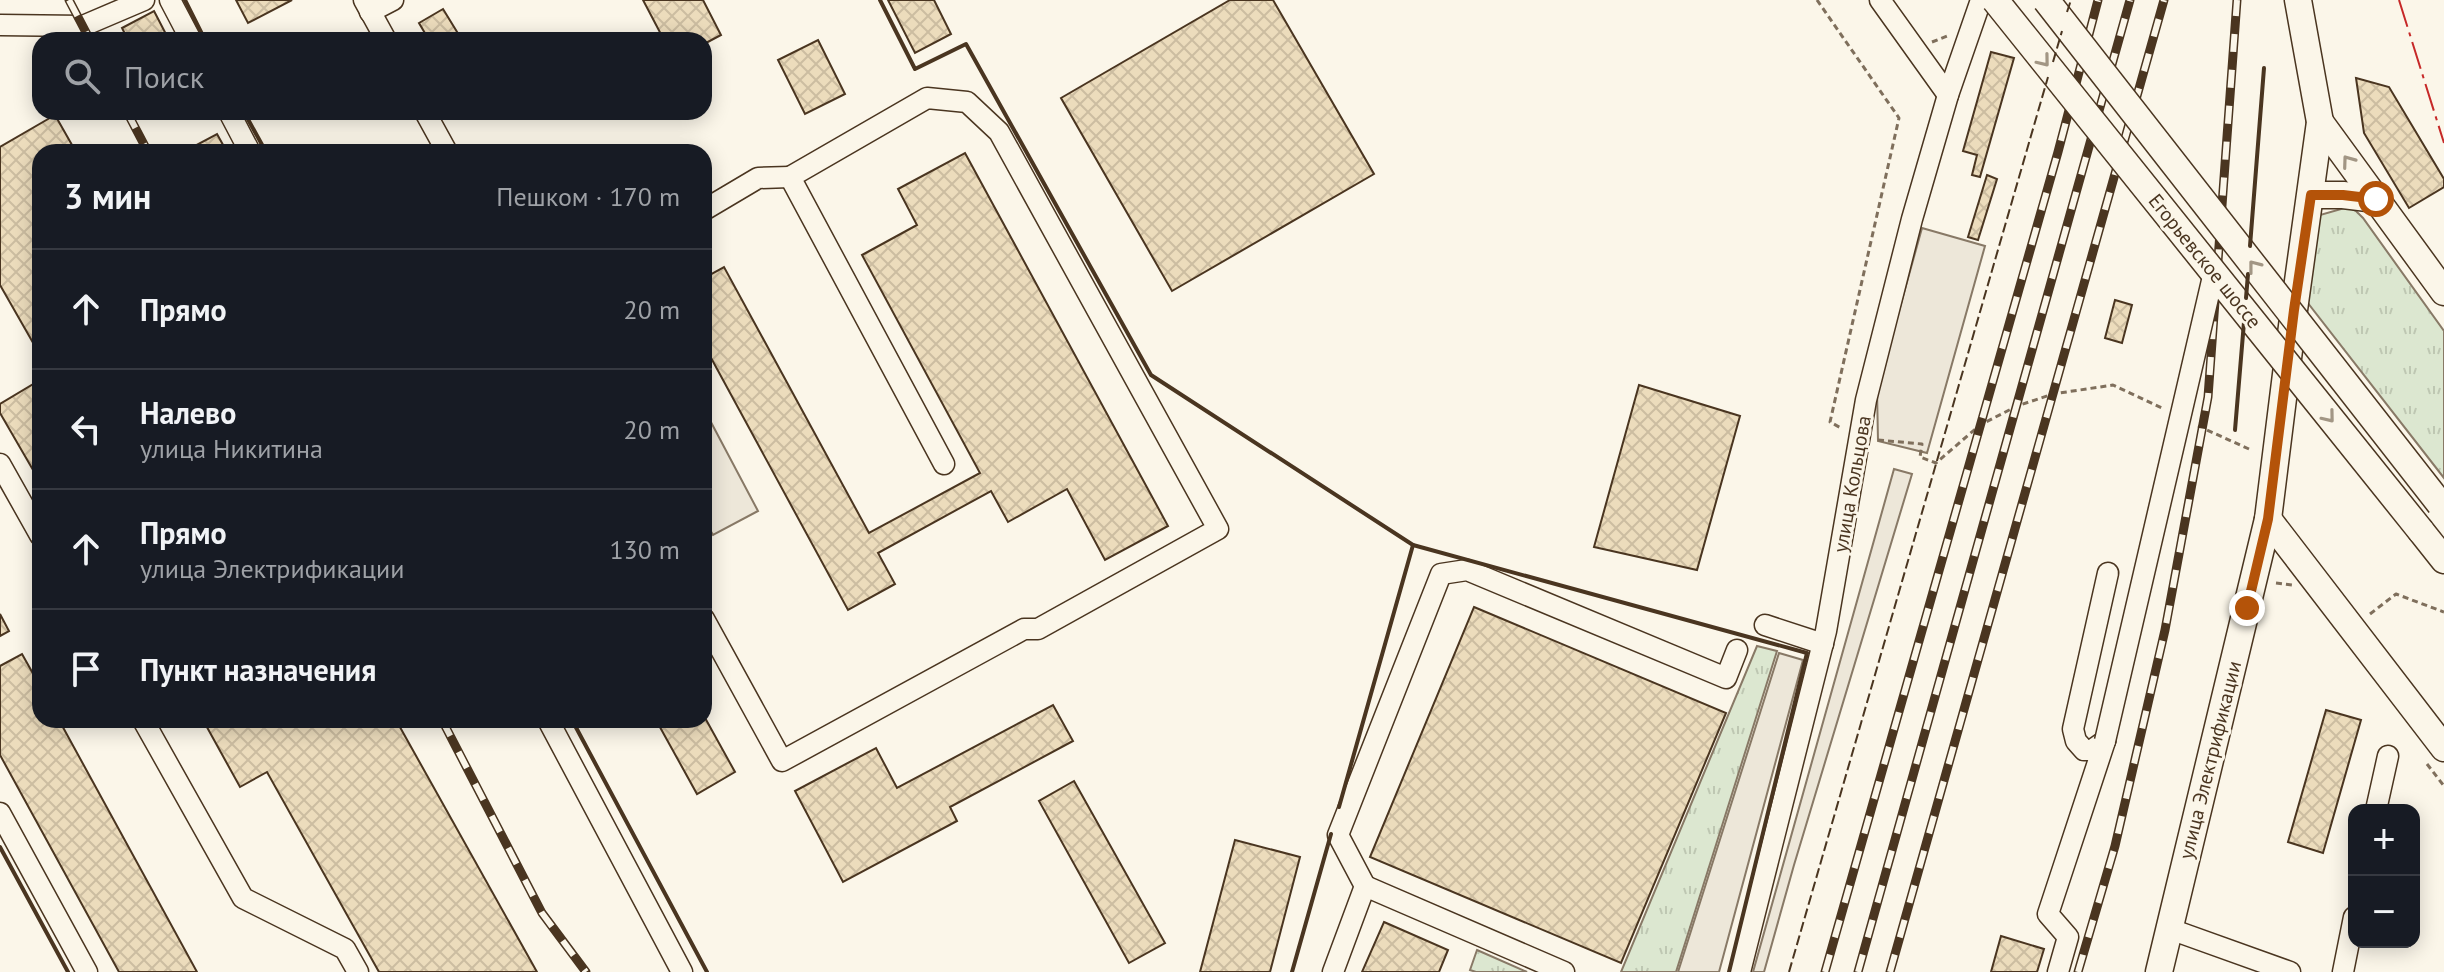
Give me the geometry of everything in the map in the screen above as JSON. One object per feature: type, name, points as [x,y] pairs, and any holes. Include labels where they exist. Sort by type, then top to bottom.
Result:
[{"type":"main road","name":"Егорьевское шоссе","points":[[1995,0],[2444,560]]},
{"type":"main road","name":"Егорьевское шоссе","points":[[2046,0],[2442,507]]},
{"type":"main road","points":[[2298,0],[2320,122],[2444,292]]},
{"type":"main road","name":"улица Электрификации","points":[[2159,972],[2261,581],[2320,122]]},
{"type":"main road","points":[[2311,195],[2376,199]]},
{"type":"main road","points":[[2268,519],[2301,579],[2435,755]]},
{"type":"main road","points":[[2261,581],[2280,567],[2301,579]]},
{"type":"street","points":[[0,25],[83,26],[144,0]]},
{"type":"street","points":[[170,0],[187,32]]},
{"type":"street","points":[[382,32],[367,6],[393,0]]},
{"type":"street","points":[[1880,0],[1948,95]]},
{"type":"street","name":"улица Кольцова","points":[[1740,972],[1823,644],[1866,400],[1912,219],[1948,95],[1981,0]]},
{"type":"street","points":[[712,205],[758,178],[790,177],[927,98],[967,102],[999,132],[1218,529],[1038,629],[1024,629],[782,761],[712,634]]},
{"type":"street","points":[[233,120],[246,144]]},
{"type":"street","points":[[429,120],[443,144]]},
{"type":"street","points":[[790,177],[944,464]]},
{"type":"street","points":[[2058,972],[2068,937],[2048,914],[2105,741],[2214,272]]},
{"type":"street","points":[[0,464],[32,520]]},
{"type":"street","points":[[1564,972],[1365,886],[1338,835],[1441,574],[1467,570],[1726,678],[1737,650]]},
{"type":"street","points":[[2105,741],[2092,750],[2084,750],[2076,741],[2073,729],[2108,573]]},
{"type":"street","points":[[1765,625],[1823,644]]},
{"type":"street","points":[[147,728],[243,898],[345,949],[358,972]]},
{"type":"street","points":[[552,728],[682,972]]},
{"type":"street","points":[[2377,804],[2388,756]]},
{"type":"street","points":[[0,813],[87,972]]},
{"type":"street","points":[[1333,972],[1365,886]]},
{"type":"street","points":[[2170,929],[2290,972]]},
{"type":"street","points":[[2343,972],[2348,947]]},
{"type":"path","points":[[1817,0],[1899,118],[1830,422],[1859,439],[1922,444],[1920,457],[1936,463],[1980,425],[2017,406],[2053,394],[2113,385],[2164,409]]},
{"type":"path","points":[[1922,40],[1931,43],[1952,31]]},
{"type":"path","points":[[2190,422],[2249,449]]},
{"type":"path","points":[[2261,581],[2301,579]]},
{"type":"path","points":[[2370,614],[2396,594],[2444,612]]},
{"type":"path","points":[[2435,755],[2444,786]]},
{"type":"green space","points":[[2348,207],[2363,218],[2444,331],[2444,478],[2304,298],[2320,215]]},
{"type":"green space","points":[[1757,646],[1777,651],[1676,972],[1621,972]]},
{"type":"green space","points":[[1477,950],[1527,972],[1470,970]]},
{"type":"shaded area","points":[[1922,228],[1985,246],[1927,453],[1878,441],[1877,390]]},
{"type":"shaded area","points":[[712,424],[758,511],[712,533]]},
{"type":"shaded area","points":[[1894,469],[1912,474],[1764,972],[1753,972]]},
{"type":"shaded area","points":[[1779,653],[1803,660],[1719,972],[1678,972]]},
{"type":"building","points":[[236,0],[292,0],[248,23]]},
{"type":"building","points":[[643,0],[703,0],[721,35],[712,40],[712,32],[660,32]]},
{"type":"building","points":[[888,0],[934,0],[951,34],[915,53]]},
{"type":"building","points":[[1230,0],[1273,0],[1374,174],[1172,291],[1061,98]]},
{"type":"building","points":[[443,9],[457,32],[424,32],[419,23]]},
{"type":"building","points":[[154,11],[165,32],[124,32],[122,28]]},
{"type":"building","points":[[818,40],[845,94],[805,114],[778,60]]},
{"type":"building","points":[[1991,52],[2014,58],[1980,177],[1972,175],[1977,155],[1963,151]]},
{"type":"building","points":[[2356,78],[2389,87],[2444,179],[2444,187],[2409,208],[2364,133]]},
{"type":"building","points":[[46,120],[58,120],[71,144],[32,144],[32,341],[0,285],[0,147]]},
{"type":"building","points":[[217,134],[223,144],[198,144]]},
{"type":"building","points":[[965,153],[1168,526],[1105,560],[1067,489],[1008,522],[991,491],[878,553],[895,584],[848,610],[712,360],[712,274],[724,267],[869,533],[980,473],[862,255],[917,225],[898,189]]},
{"type":"building","points":[[1987,175],[1997,179],[1978,240],[1968,237]]},
{"type":"building","points":[[2115,300],[2132,305],[2122,343],[2105,338]]},
{"type":"building","points":[[32,385],[32,468],[0,413],[0,404]]},
{"type":"building","points":[[1639,385],[1740,416],[1697,570],[1594,547]]},
{"type":"building","points":[[1474,607],[1726,713],[1621,963],[1370,857]]},
{"type":"building","points":[[0,614],[9,631],[0,636]]},
{"type":"building","points":[[22,654],[32,672],[32,728],[63,728],[197,972],[119,972],[0,755],[0,666]]},
{"type":"building","points":[[1053,705],[1073,741],[950,807],[957,821],[843,882],[795,791],[876,748],[897,788]]},
{"type":"building","points":[[2326,710],[2361,720],[2323,853],[2288,842]]},
{"type":"building","points":[[207,728],[400,728],[537,972],[379,972],[267,772],[240,787]]},
{"type":"building","points":[[660,728],[711,728],[735,772],[697,794]]},
{"type":"building","points":[[1074,781],[1165,943],[1129,963],[1039,801]]},
{"type":"building","points":[[1235,840],[1300,857],[1270,972],[1200,972]]},
{"type":"building","points":[[1384,922],[1448,950],[1439,972],[1362,972]]},
{"type":"building","points":[[2001,936],[2044,949],[2037,972],[1991,972]]},
{"type":"railway","points":[[69,0],[86,32]]},
{"type":"railway","points":[[1825,972],[2058,152],[2098,0]]},
{"type":"railway","points":[[1858,972],[2130,0]]},
{"type":"railway","points":[[1890,972],[2164,0]]},
{"type":"railway","points":[[2078,972],[2115,846],[2165,630],[2208,397],[2237,0]]},
{"type":"railway","points":[[131,120],[144,144]]},
{"type":"railway","points":[[446,728],[542,913],[586,972]]},
{"type":"fence","points":[[2067,12],[2071,0]]},
{"type":"fence","points":[[2053,62],[2062,31]]},
{"type":"fence","points":[[1789,972],[2048,77]]},
{"type":"wall","points":[[185,0],[201,32]]},
{"type":"wall","points":[[880,0],[915,69],[966,44],[1151,375],[1413,545],[1807,653],[1729,972]]},
{"type":"wall","points":[[2250,246],[2264,68]]},
{"type":"wall","points":[[248,120],[262,144]]},
{"type":"wall","points":[[2246,298],[2248,274]]},
{"type":"wall","points":[[2235,430],[2244,322]]},
{"type":"wall","points":[[1339,807],[1413,545]]},
{"type":"wall","points":[[576,728],[707,972]]},
{"type":"wall","points":[[1292,972],[1331,834]]},
{"type":"wall","points":[[0,847],[68,972]]},
{"type":"power","points":[[2399,0],[2444,143]]},
{"type":"route","points":[[2247,608],[2268,519],[2311,195],[2376,199]]}]
